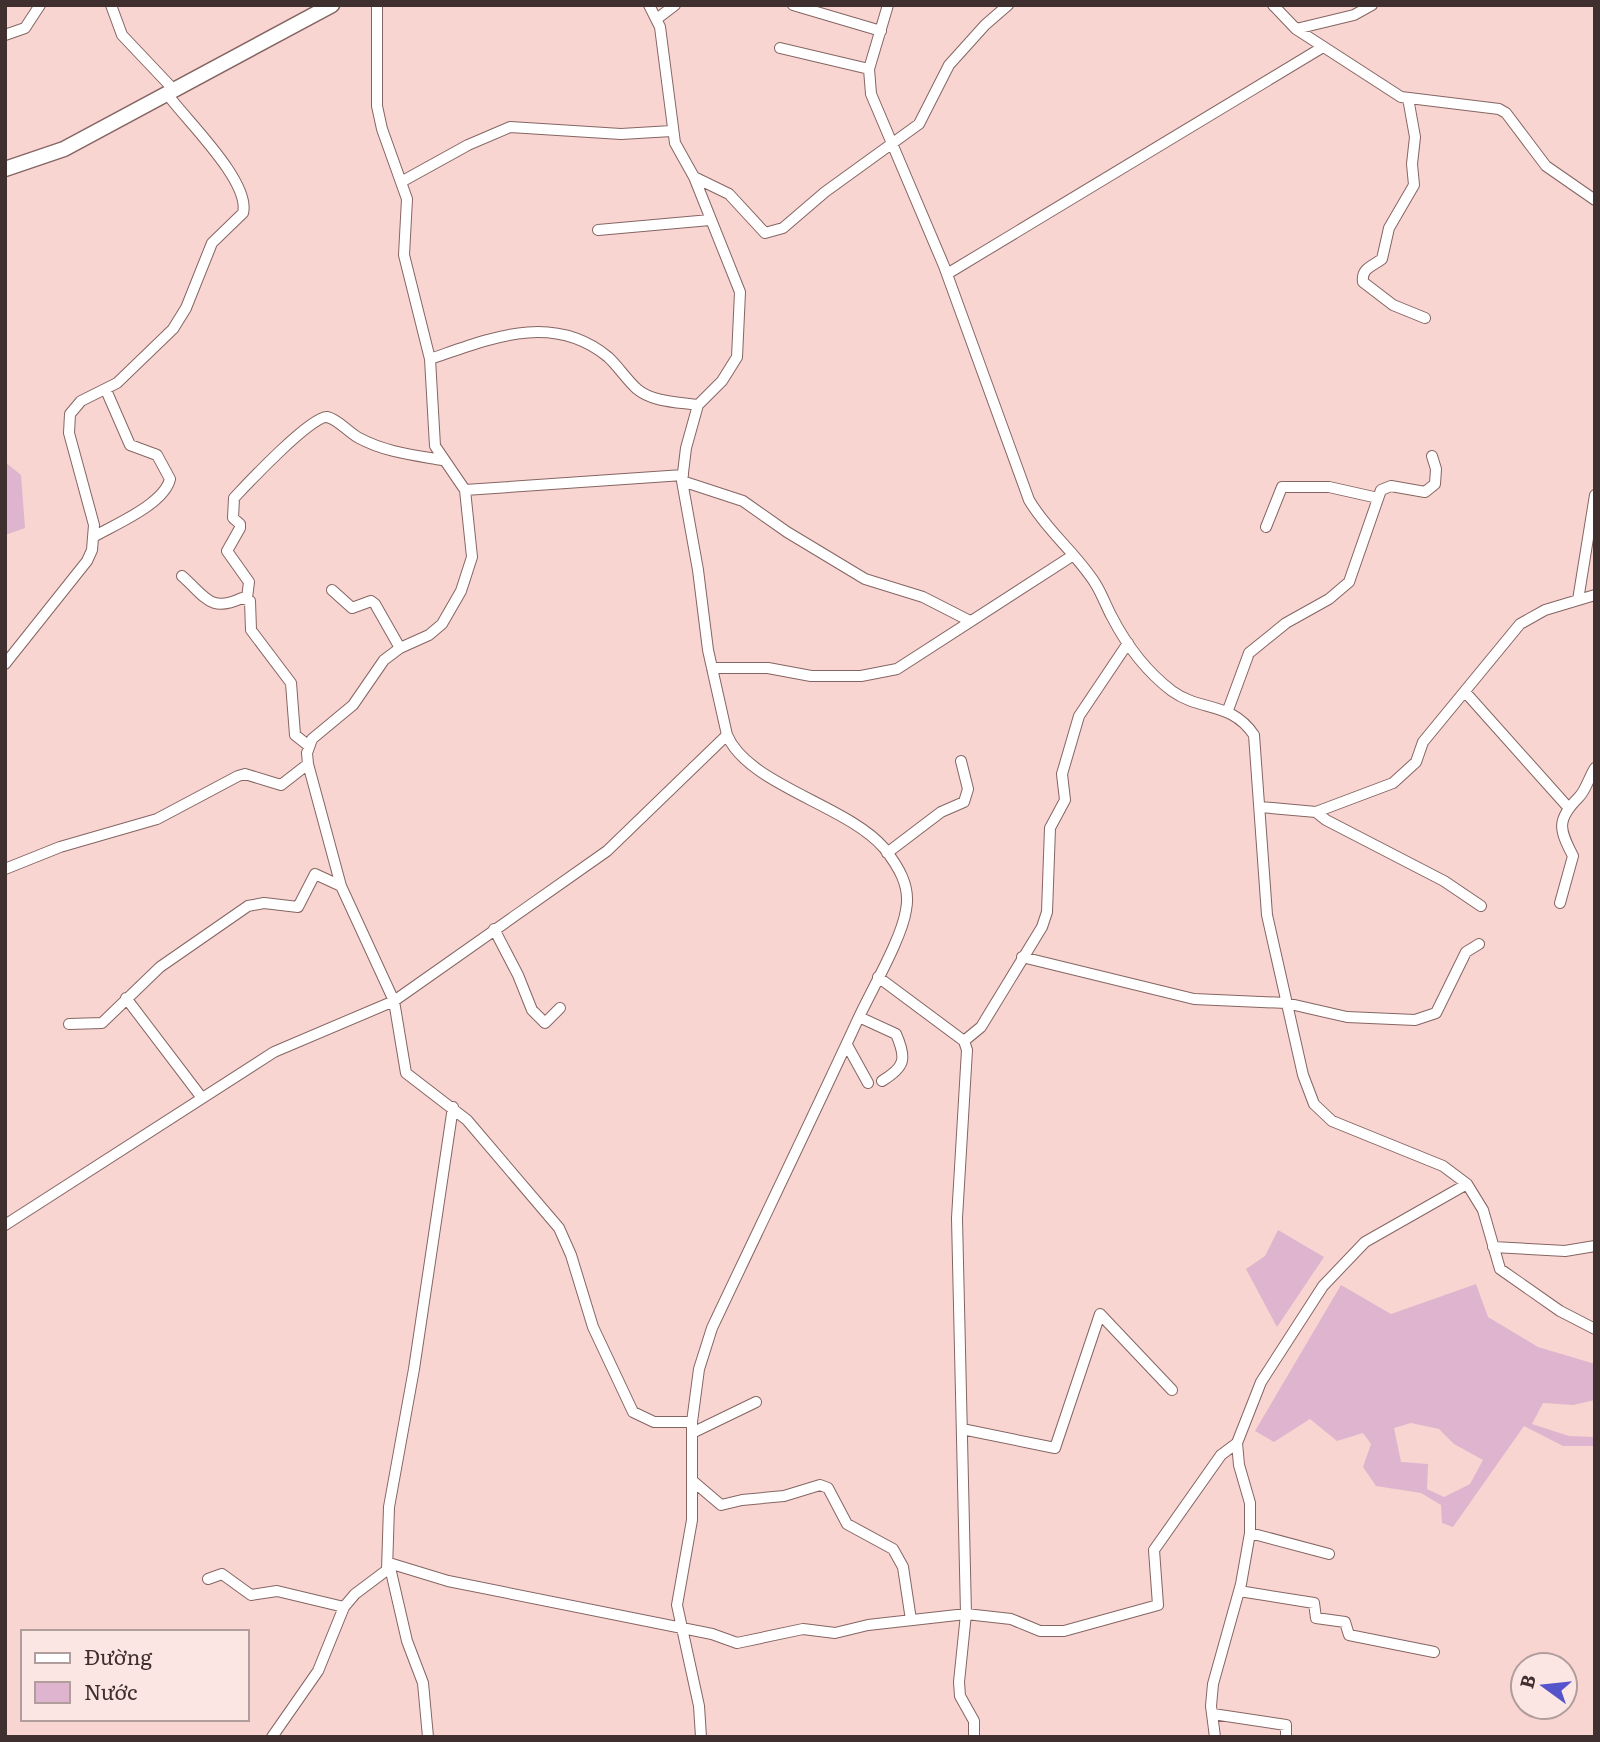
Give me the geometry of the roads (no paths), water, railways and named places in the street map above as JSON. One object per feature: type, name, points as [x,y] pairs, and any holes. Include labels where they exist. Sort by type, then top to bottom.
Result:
[{"type":"street","points":[[5,35],[25,28],[40,5]]},
{"type":"street","points":[[5,664],[87,561],[95,536],[68,424],[74,407],[117,383],[180,320],[212,243],[239,219],[245,206],[222,159],[122,35],[111,5]]},
{"type":"street","points":[[5,169],[64,149],[332,5]]},
{"type":"street","points":[[377,5],[377,109],[408,207],[405,265],[430,359],[435,446],[442,460],[465,490],[472,557],[464,584],[437,631],[400,648],[384,660],[353,705],[319,731],[309,746],[308,764],[341,886],[394,1000],[406,1073],[453,1107],[559,1228],[571,1255],[593,1328],[633,1412],[654,1422],[692,1427],[756,1402]]},
{"type":"street","points":[[649,5],[658,18],[669,83],[672,131],[694,177],[740,292],[741,332],[737,357],[731,369],[698,405],[686,448],[682,478],[712,668],[727,735],[732,747],[744,757],[802,796],[851,821],[887,853],[904,879],[908,896],[906,913],[878,977],[712,1328],[699,1369],[692,1427],[694,1482],[690,1535],[677,1605],[699,1706],[701,1737]]},
{"type":"street","points":[[658,18],[674,5]]},
{"type":"street","points":[[793,5],[881,31]]},
{"type":"street","points":[[888,5],[869,69],[871,94],[947,274],[1029,500],[1039,517],[1094,581],[1128,643],[1174,692],[1228,710],[1244,720],[1254,735],[1267,915],[1303,1075],[1314,1104],[1332,1121],[1443,1166],[1467,1184],[1483,1210],[1500,1269],[1567,1315],[1595,1329]]},
{"type":"street","points":[[694,177],[721,188],[759,229],[771,233],[783,228],[825,192],[894,144],[925,117],[949,65],[1007,5]]},
{"type":"street","points":[[1273,5],[1296,29],[1395,93],[1408,98],[1499,109],[1516,124],[1546,166],[1595,200]]},
{"type":"street","points":[[1296,29],[1354,15],[1372,5]]},
{"type":"street","points":[[947,274],[1323,47]]},
{"type":"street","points":[[780,48],[869,69]]},
{"type":"street","points":[[1408,98],[1415,137],[1412,164],[1414,185],[1389,228],[1382,259],[1362,276],[1363,282],[1393,305],[1425,318]]},
{"type":"street","points":[[401,182],[468,145],[510,127],[621,134],[672,131]]},
{"type":"street","points":[[598,230],[710,220]]},
{"type":"street","points":[[430,359],[506,333],[549,332],[590,345],[608,358],[647,396],[698,405]]},
{"type":"street","points":[[95,536],[145,508],[168,486],[170,479],[157,455],[130,445],[106,390]]},
{"type":"street","points":[[309,746],[295,735],[291,683],[251,630],[250,601],[247,598],[249,582],[227,551],[240,528],[240,524],[233,518],[234,498],[271,458],[320,419],[331,418],[359,438],[388,450],[442,460]]},
{"type":"street","points":[[1228,710],[1250,653],[1286,623],[1340,592],[1349,582],[1384,486],[1412,492],[1430,488],[1434,484],[1436,469],[1432,456]]},
{"type":"street","points":[[465,490],[682,478],[743,502],[786,532],[865,579],[923,597],[970,621]]},
{"type":"street","points":[[1266,527],[1282,487],[1329,487],[1378,498]]},
{"type":"street","points":[[1578,600],[1595,495]]},
{"type":"street","points":[[712,668],[768,668],[811,676],[861,676],[897,669],[1072,556]]},
{"type":"street","points":[[182,576],[216,605],[225,606],[247,598]]},
{"type":"street","points":[[332,590],[346,606],[352,607],[371,601],[375,604],[400,648]]},
{"type":"street","points":[[1260,807],[1316,812],[1393,783],[1406,774],[1416,762],[1423,742],[1466,693],[1520,624],[1545,610],[1595,596]]},
{"type":"street","points":[[964,1041],[981,1027],[1042,927],[1047,912],[1050,828],[1065,800],[1062,774],[1079,716],[1128,643]]},
{"type":"street","points":[[1466,693],[1567,806]]},
{"type":"street","points":[[5,1225],[274,1052],[394,1000],[607,851],[727,735]]},
{"type":"street","points":[[887,853],[941,812],[964,802],[968,789],[961,761]]},
{"type":"street","points":[[5,869],[60,847],[157,819],[238,776],[245,774],[282,785],[308,764]]},
{"type":"street","points":[[1560,903],[1573,860],[1562,834],[1567,806],[1580,796],[1595,768]]},
{"type":"street","points":[[1316,812],[1326,820],[1444,881],[1481,906]]},
{"type":"street","points":[[69,1024],[102,1023],[160,967],[248,906],[264,903],[298,907],[315,874],[341,886]]},
{"type":"street","points":[[495,929],[518,975],[531,1010],[545,1023],[560,1009]]},
{"type":"street","points":[[1022,957],[1194,999],[1286,1003],[1332,1016],[1415,1020],[1436,1013],[1466,952],[1479,944]]},
{"type":"street","points":[[878,977],[964,1041],[967,1050],[957,1218],[966,1614],[960,1696],[971,1714],[974,1737]]},
{"type":"street","points":[[126,998],[202,1098]]},
{"type":"street","points":[[859,1017],[896,1034],[902,1048],[902,1063],[897,1072],[881,1081]]},
{"type":"street","points":[[847,1045],[868,1083]]},
{"type":"street","points":[[428,1737],[423,1683],[407,1641],[388,1563],[388,1507],[414,1369],[453,1107]]},
{"type":"street","points":[[1215,1737],[1213,1684],[1239,1591],[1250,1533],[1251,1503],[1239,1465],[1237,1443],[1262,1382],[1323,1286],[1365,1242],[1467,1184]]},
{"type":"street","points":[[1493,1247],[1565,1251],[1595,1247]]},
{"type":"street","points":[[962,1429],[1055,1448],[1100,1314],[1172,1390]]},
{"type":"street","points":[[388,1563],[448,1581],[712,1634],[737,1643],[803,1629],[835,1633],[966,1614],[1011,1619],[1040,1631],[1064,1631],[1158,1605],[1154,1550],[1221,1455],[1237,1443]]},
{"type":"street","points":[[694,1482],[721,1506],[742,1500],[784,1496],[820,1485],[828,1488],[847,1524],[892,1549],[903,1567],[911,1620]]},
{"type":"street","points":[[1250,1533],[1329,1554]]},
{"type":"street","points":[[272,1737],[313,1679],[344,1607],[355,1594],[384,1574],[388,1563]]},
{"type":"street","points":[[208,1579],[222,1574],[251,1595],[277,1591],[344,1607]]},
{"type":"street","points":[[1239,1591],[1314,1603],[1316,1618],[1345,1622],[1349,1635],[1434,1652]]},
{"type":"street","points":[[1213,1714],[1286,1725],[1286,1737]]},
{"type":"water","points":[[5,462],[21,475],[25,528],[5,535]]},
{"type":"water","points":[[1278,1230],[1324,1257],[1277,1327],[1246,1269],[1265,1256]]},
{"type":"water","points":[[1476,1284],[1488,1317],[1538,1347],[1595,1364],[1595,1400],[1573,1405],[1543,1403],[1532,1424],[1569,1436],[1595,1437],[1595,1446],[1563,1446],[1524,1426],[1453,1527],[1442,1523],[1441,1505],[1421,1493],[1376,1486],[1363,1467],[1371,1444],[1363,1433],[1337,1441],[1310,1419],[1274,1442],[1255,1431],[1341,1285],[1391,1314]],"holes":[[[1411,1423],[1439,1429],[1454,1444],[1483,1460],[1470,1484],[1444,1497],[1427,1489],[1428,1464],[1401,1462],[1394,1428]]]}]
